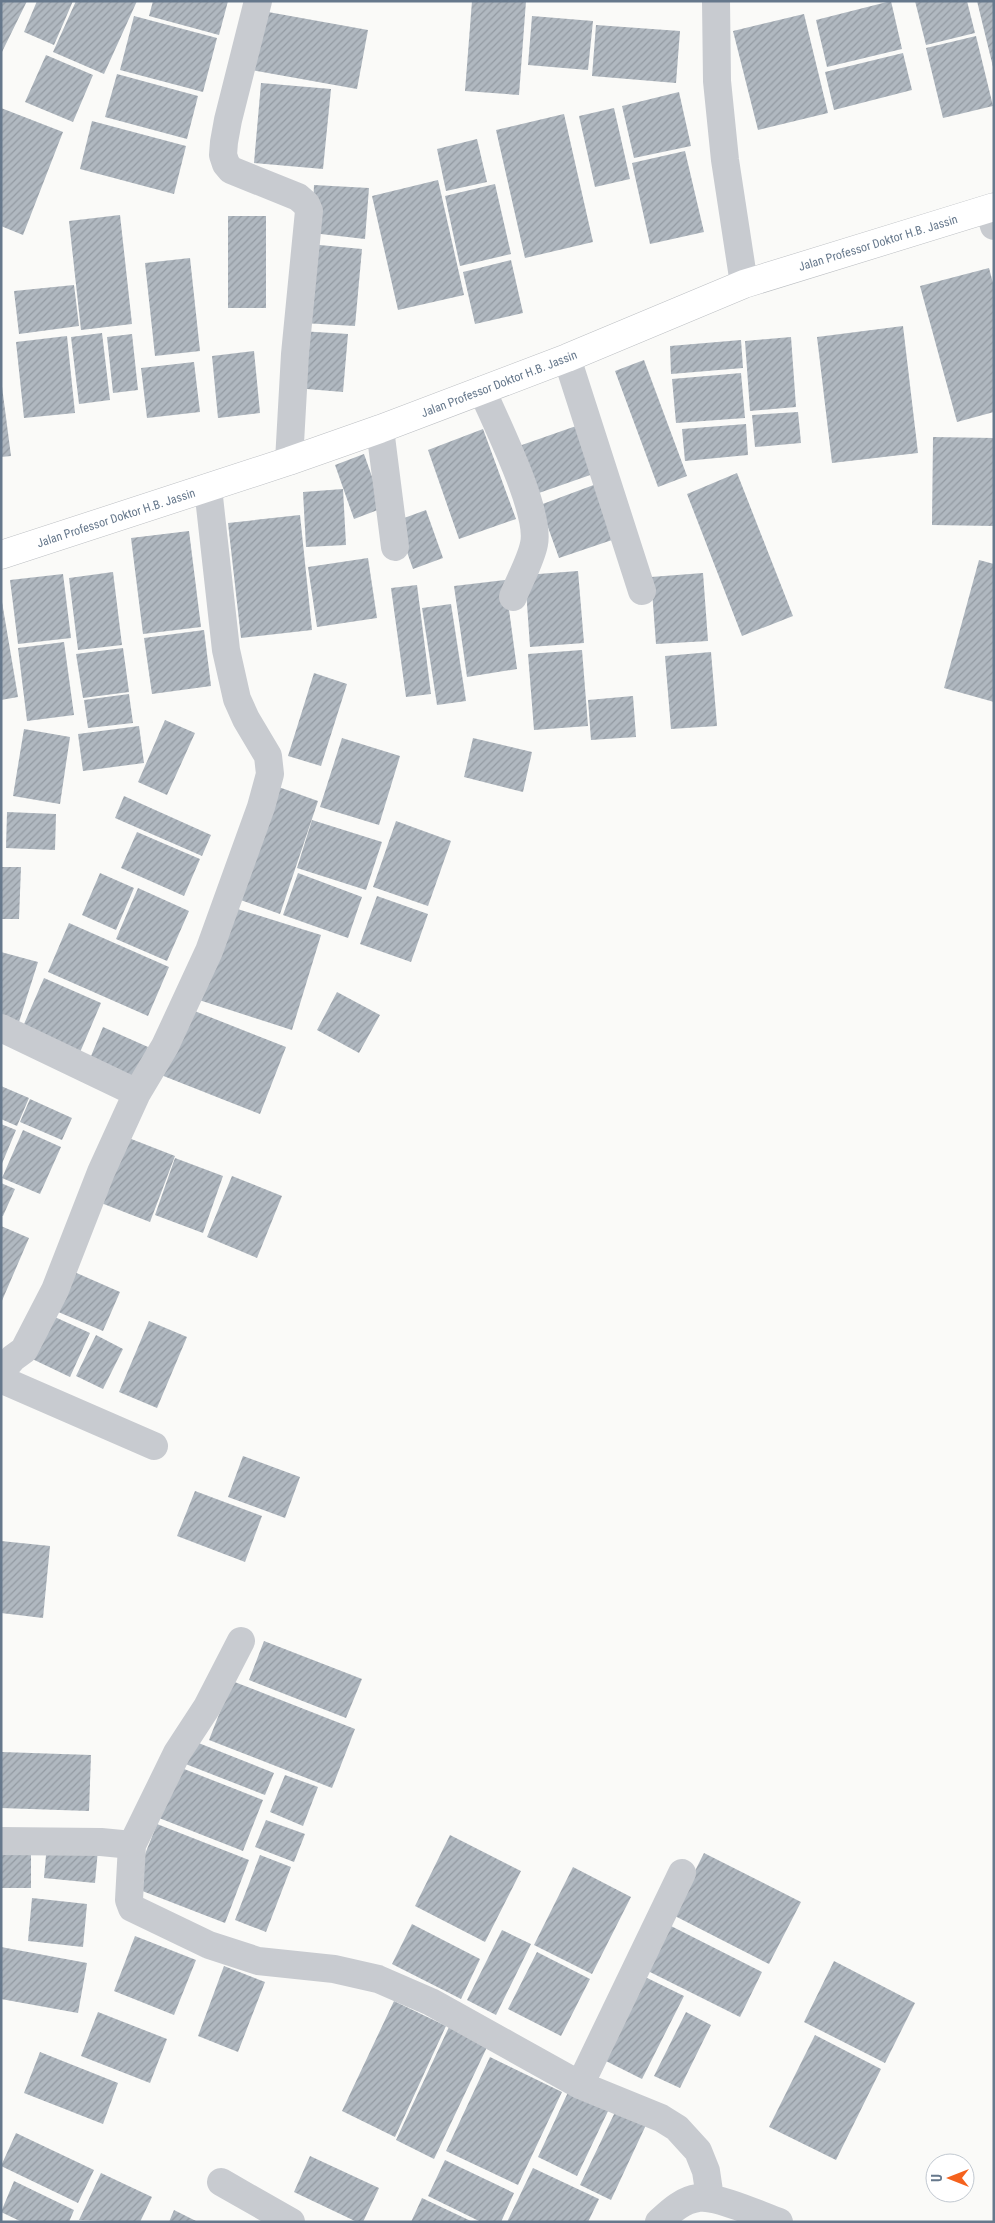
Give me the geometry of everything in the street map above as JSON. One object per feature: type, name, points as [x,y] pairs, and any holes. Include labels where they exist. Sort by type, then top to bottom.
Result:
[{"type":"highway","name":"Jalan Professor Doktor H.B. Jassin","points":[[1,555],[208,488],[380,429],[567,358],[744,284],[992,214]]},
{"type":"street","points":[[258,1],[228,120],[223,155],[230,170],[298,197],[306,204],[309,211],[295,354],[289,461]]},
{"type":"street","points":[[716,1],[717,81],[744,284]]},
{"type":"street","points":[[567,358],[642,591]]},
{"type":"street","points":[[482,390],[530,504],[536,530],[534,545],[513,597]]},
{"type":"street","points":[[380,429],[395,547]]},
{"type":"street","points":[[1,1372],[13,1358],[24,1350],[55,1290],[101,1172],[137,1092],[165,1046],[209,952],[262,807],[270,774],[268,756],[246,720],[237,699],[226,650],[208,488]]},
{"type":"street","points":[[1,1028],[137,1092]]},
{"type":"street","points":[[1,1378],[15,1386],[154,1446]]},
{"type":"street","points":[[241,1641],[208,1707],[177,1753],[132,1845],[129,1900],[132,1908],[209,1945],[258,1961],[334,1969],[378,1979],[431,2002],[580,2085],[661,2118],[677,2128],[698,2151],[706,2171],[710,2198]]},
{"type":"street","points":[[1,1841],[101,1842],[132,1845]]},
{"type":"street","points":[[580,2085],[682,1874]]},
{"type":"street","points":[[222,2182],[291,2222]]},
{"type":"street","points":[[659,2222],[679,2205],[697,2198],[710,2198],[778,2222]]},
{"type":"building","points":[[1,1],[27,1],[1,54]]},
{"type":"building","points":[[37,1],[73,1],[54,45],[24,32]]},
{"type":"building","points":[[76,1],[137,1],[104,74],[53,52]]},
{"type":"building","points":[[153,1],[228,1],[219,35],[149,16]]},
{"type":"building","points":[[472,1],[526,1],[519,95],[465,91]]},
{"type":"building","points":[[891,1],[902,49],[827,67],[816,20]]},
{"type":"building","points":[[915,1],[967,1],[975,33],[926,45]]},
{"type":"building","points":[[977,1],[994,1],[994,67],[993,67]]},
{"type":"building","points":[[257,10],[368,30],[357,89],[246,69]]},
{"type":"building","points":[[804,14],[828,113],[758,130],[733,31]]},
{"type":"building","points":[[134,16],[217,38],[203,92],[120,70]]},
{"type":"building","points":[[532,16],[593,21],[588,70],[528,65]]},
{"type":"building","points":[[596,25],[680,31],[676,83],[592,76]]},
{"type":"building","points":[[976,36],[993,106],[943,118],[926,48]]},
{"type":"building","points":[[903,53],[912,90],[834,110],[825,72]]},
{"type":"building","points":[[46,55],[93,75],[73,122],[25,102]]},
{"type":"building","points":[[117,74],[198,96],[187,139],[105,117]]},
{"type":"building","points":[[261,83],[331,89],[323,169],[254,163]]},
{"type":"building","points":[[679,92],[691,146],[634,158],[622,106]]},
{"type":"building","points":[[1,108],[63,132],[23,235],[1,226]]},
{"type":"building","points":[[614,108],[630,179],[595,187],[579,116]]},
{"type":"building","points":[[564,114],[593,242],[525,258],[496,130]]},
{"type":"building","points":[[92,121],[186,146],[174,194],[80,169]]},
{"type":"building","points":[[477,139],[487,182],[446,191],[437,149]]},
{"type":"building","points":[[685,151],[704,232],[650,244],[632,163]]},
{"type":"building","points":[[438,180],[464,295],[398,310],[372,196]]},
{"type":"building","points":[[495,184],[511,254],[460,266],[445,196]]},
{"type":"building","points":[[314,185],[369,188],[365,239],[312,233]]},
{"type":"building","points":[[120,215],[132,324],[81,330],[69,221]]},
{"type":"building","points":[[228,216],[266,216],[266,308],[228,308]]},
{"type":"building","points":[[309,244],[362,249],[355,326],[303,323]]},
{"type":"building","points":[[190,258],[200,351],[155,356],[145,263]]},
{"type":"building","points":[[511,260],[523,313],[475,324],[463,272]]},
{"type":"building","points":[[989,268],[994,287],[994,412],[957,422],[920,286]]},
{"type":"building","points":[[74,285],[79,326],[19,334],[14,291]]},
{"type":"building","points":[[903,326],[918,453],[832,463],[817,337]]},
{"type":"building","points":[[300,331],[348,334],[343,392],[295,388]]},
{"type":"building","points":[[102,333],[110,400],[79,404],[71,337]]},
{"type":"building","points":[[132,334],[138,390],[113,393],[107,337]]},
{"type":"building","points":[[67,336],[75,413],[24,418],[16,342]]},
{"type":"building","points":[[791,337],[796,407],[750,411],[745,341]]},
{"type":"building","points":[[741,340],[743,368],[671,374],[670,346]]},
{"type":"building","points":[[254,351],[260,413],[218,418],[212,356]]},
{"type":"building","points":[[644,360],[687,476],[658,487],[615,371]]},
{"type":"building","points":[[194,362],[200,412],[147,418],[141,368]]},
{"type":"building","points":[[741,373],[745,418],[676,423],[672,379]]},
{"type":"building","points":[[1,379],[11,456],[1,457]]},
{"type":"building","points":[[798,412],[801,443],[755,447],[752,415]]},
{"type":"building","points":[[746,424],[748,455],[685,461],[682,429]]},
{"type":"building","points":[[579,425],[596,473],[536,494],[519,446]]},
{"type":"building","points":[[483,429],[516,519],[459,539],[428,450]]},
{"type":"building","points":[[933,437],[994,438],[994,526],[932,525]]},
{"type":"building","points":[[364,454],[383,508],[354,519],[335,465]]},
{"type":"building","points":[[737,473],[793,616],[742,636],[687,494]]},
{"type":"building","points":[[599,483],[618,538],[559,558],[540,505]]},
{"type":"building","points":[[343,489],[346,545],[306,547],[303,492]]},
{"type":"building","points":[[426,510],[443,558],[413,569],[396,521]]},
{"type":"building","points":[[300,515],[312,630],[241,638],[228,523]]},
{"type":"building","points":[[189,531],[201,627],[143,634],[131,538]]},
{"type":"building","points":[[368,558],[377,618],[317,627],[308,567]]},
{"type":"building","points":[[979,560],[994,564],[994,702],[944,688]]},
{"type":"building","points":[[578,571],[584,643],[530,647],[525,575]]},
{"type":"building","points":[[113,572],[122,645],[78,650],[69,578]]},
{"type":"building","points":[[703,573],[708,641],[656,644],[651,577]]},
{"type":"building","points":[[63,574],[71,638],[18,644],[10,580]]},
{"type":"building","points":[[505,580],[517,669],[467,677],[454,586]]},
{"type":"building","points":[[417,585],[431,694],[406,697],[391,588]]},
{"type":"building","points":[[1,603],[18,697],[1,700]]},
{"type":"building","points":[[451,604],[466,701],[437,705],[422,608]]},
{"type":"building","points":[[204,630],[211,686],[152,694],[144,638]]},
{"type":"building","points":[[64,642],[74,715],[27,721],[18,648]]},
{"type":"building","points":[[123,648],[129,692],[83,698],[76,654]]},
{"type":"building","points":[[582,650],[588,726],[534,730],[528,654]]},
{"type":"building","points":[[711,652],[717,726],[671,729],[665,656]]},
{"type":"building","points":[[314,673],[347,684],[321,766],[288,756]]},
{"type":"building","points":[[129,694],[133,723],[88,728],[84,700]]},
{"type":"building","points":[[633,696],[636,737],[591,740],[588,700]]},
{"type":"building","points":[[165,720],[195,733],[167,795],[138,782]]},
{"type":"building","points":[[139,726],[144,763],[83,771],[78,734]]},
{"type":"building","points":[[24,729],[70,737],[60,804],[13,796]]},
{"type":"building","points":[[342,738],[400,756],[379,825],[320,807]]},
{"type":"building","points":[[473,738],[532,752],[523,792],[464,777]]},
{"type":"building","points":[[273,785],[318,801],[280,914],[235,898]]},
{"type":"building","points":[[124,796],[211,835],[202,856],[115,818]]},
{"type":"building","points":[[7,812],[56,814],[55,850],[6,848]]},
{"type":"building","points":[[312,820],[382,842],[366,890],[297,868]]},
{"type":"building","points":[[396,821],[451,841],[428,906],[373,887]]},
{"type":"building","points":[[137,832],[200,859],[184,896],[121,868]]},
{"type":"building","points":[[1,867],[21,867],[19,919],[1,919]]},
{"type":"building","points":[[100,873],[134,888],[116,930],[82,915]]},
{"type":"building","points":[[298,873],[362,897],[348,938],[283,915]]},
{"type":"building","points":[[138,888],[189,911],[167,961],[116,939]]},
{"type":"building","points":[[377,896],[428,914],[411,962],[360,944]]},
{"type":"building","points":[[228,906],[321,935],[292,1030],[199,1000]]},
{"type":"building","points":[[69,923],[169,967],[148,1016],[48,972]]},
{"type":"building","points":[[1,952],[38,962],[19,1022],[1,1017]]},
{"type":"building","points":[[44,978],[101,1003],[78,1057],[21,1031]]},
{"type":"building","points":[[337,992],[380,1015],[359,1053],[317,1030]]},
{"type":"building","points":[[187,1008],[286,1047],[260,1114],[161,1075]]},
{"type":"building","points":[[103,1027],[148,1047],[134,1080],[89,1061]]},
{"type":"building","points":[[1,1086],[29,1098],[17,1126],[1,1119]]},
{"type":"building","points":[[30,1099],[72,1118],[62,1140],[20,1122]]},
{"type":"building","points":[[1,1124],[16,1130],[1,1166]]},
{"type":"building","points":[[23,1130],[61,1147],[40,1194],[2,1178]]},
{"type":"building","points":[[121,1135],[175,1156],[150,1222],[96,1201]]},
{"type":"building","points":[[175,1158],[223,1176],[203,1233],[155,1215]]},
{"type":"building","points":[[232,1176],[282,1196],[257,1258],[207,1237]]},
{"type":"building","points":[[1,1183],[15,1189],[3,1216],[1,1216]]},
{"type":"building","points":[[1,1226],[29,1238],[1,1303]]},
{"type":"building","points":[[72,1271],[120,1292],[103,1331],[56,1311]]},
{"type":"building","points":[[46,1313],[90,1333],[70,1377],[26,1356]]},
{"type":"building","points":[[149,1321],[187,1337],[157,1408],[119,1392]]},
{"type":"building","points":[[96,1335],[123,1349],[103,1389],[76,1376]]},
{"type":"building","points":[[243,1456],[300,1477],[285,1518],[228,1497]]},
{"type":"building","points":[[195,1491],[262,1516],[245,1562],[177,1536]]},
{"type":"building","points":[[1,1541],[50,1546],[43,1618],[1,1613]]},
{"type":"building","points":[[264,1641],[362,1679],[346,1718],[249,1680]]},
{"type":"building","points":[[232,1681],[355,1729],[332,1788],[209,1740]]},
{"type":"building","points":[[191,1740],[274,1773],[265,1795],[183,1763]]},
{"type":"building","points":[[2,1752],[91,1755],[89,1811],[1,1808]]},
{"type":"building","points":[[179,1767],[263,1800],[243,1851],[159,1818]]},
{"type":"building","points":[[285,1775],[318,1787],[303,1826],[270,1812]]},
{"type":"building","points":[[266,1820],[305,1834],[294,1862],[255,1847]]},
{"type":"building","points":[[157,1824],[249,1860],[225,1923],[132,1887]]},
{"type":"building","points":[[450,1835],[521,1871],[485,1942],[415,1906]]},
{"type":"building","points":[[47,1844],[98,1849],[95,1883],[44,1878]]},
{"type":"building","points":[[1,1846],[31,1846],[31,1888],[1,1888]]},
{"type":"building","points":[[704,1853],[801,1902],[769,1964],[673,1915]]},
{"type":"building","points":[[260,1855],[291,1867],[266,1932],[235,1920]]},
{"type":"building","points":[[573,1867],[631,1897],[592,1974],[534,1945]]},
{"type":"building","points":[[32,1898],[87,1904],[83,1947],[28,1941]]},
{"type":"building","points":[[412,1924],[480,1959],[461,1999],[392,1964]]},
{"type":"building","points":[[671,1926],[762,1972],[740,2017],[648,1971]]},
{"type":"building","points":[[502,1930],[531,1944],[496,2015],[467,2000]]},
{"type":"building","points":[[135,1936],[196,1960],[174,2015],[114,1991]]},
{"type":"building","points":[[1,1947],[87,1963],[78,2013],[1,1999]]},
{"type":"building","points":[[537,1952],[590,1979],[561,2036],[508,2009]]},
{"type":"building","points":[[834,1961],[915,2003],[885,2063],[804,2022]]},
{"type":"building","points":[[224,1966],[265,1982],[238,2052],[198,2036]]},
{"type":"building","points":[[639,1974],[684,1996],[642,2079],[598,2057]]},
{"type":"building","points":[[394,2001],[446,2026],[395,2137],[342,2111]]},
{"type":"building","points":[[98,2012],[167,2039],[150,2083],[81,2056]]},
{"type":"building","points":[[686,2012],[711,2025],[680,2088],[654,2076]]},
{"type":"building","points":[[449,2027],[488,2045],[434,2159],[396,2140]]},
{"type":"building","points":[[815,2035],[881,2069],[836,2160],[769,2127]]},
{"type":"building","points":[[40,2052],[118,2083],[103,2124],[24,2093]]},
{"type":"building","points":[[490,2057],[562,2092],[518,2185],[446,2151]]},
{"type":"building","points":[[570,2088],[610,2107],[577,2176],[538,2157]]},
{"type":"building","points":[[616,2110],[646,2125],[611,2200],[580,2185]]},
{"type":"building","points":[[16,2133],[94,2170],[78,2203],[1,2166]]},
{"type":"building","points":[[310,2156],[379,2188],[363,2222],[357,2222],[294,2192]]},
{"type":"building","points":[[445,2160],[514,2193],[501,2222],[481,2222],[428,2196]]},
{"type":"building","points":[[533,2168],[599,2199],[588,2222],[507,2222]]},
{"type":"building","points":[[101,2173],[152,2197],[140,2222],[79,2220]]},
{"type":"building","points":[[14,2181],[74,2210],[69,2222],[22,2222],[1,2212]]},
{"type":"building","points":[[422,2198],[473,2222],[411,2222]]},
{"type":"building","points":[[174,2210],[198,2222],[169,2222]]}]
